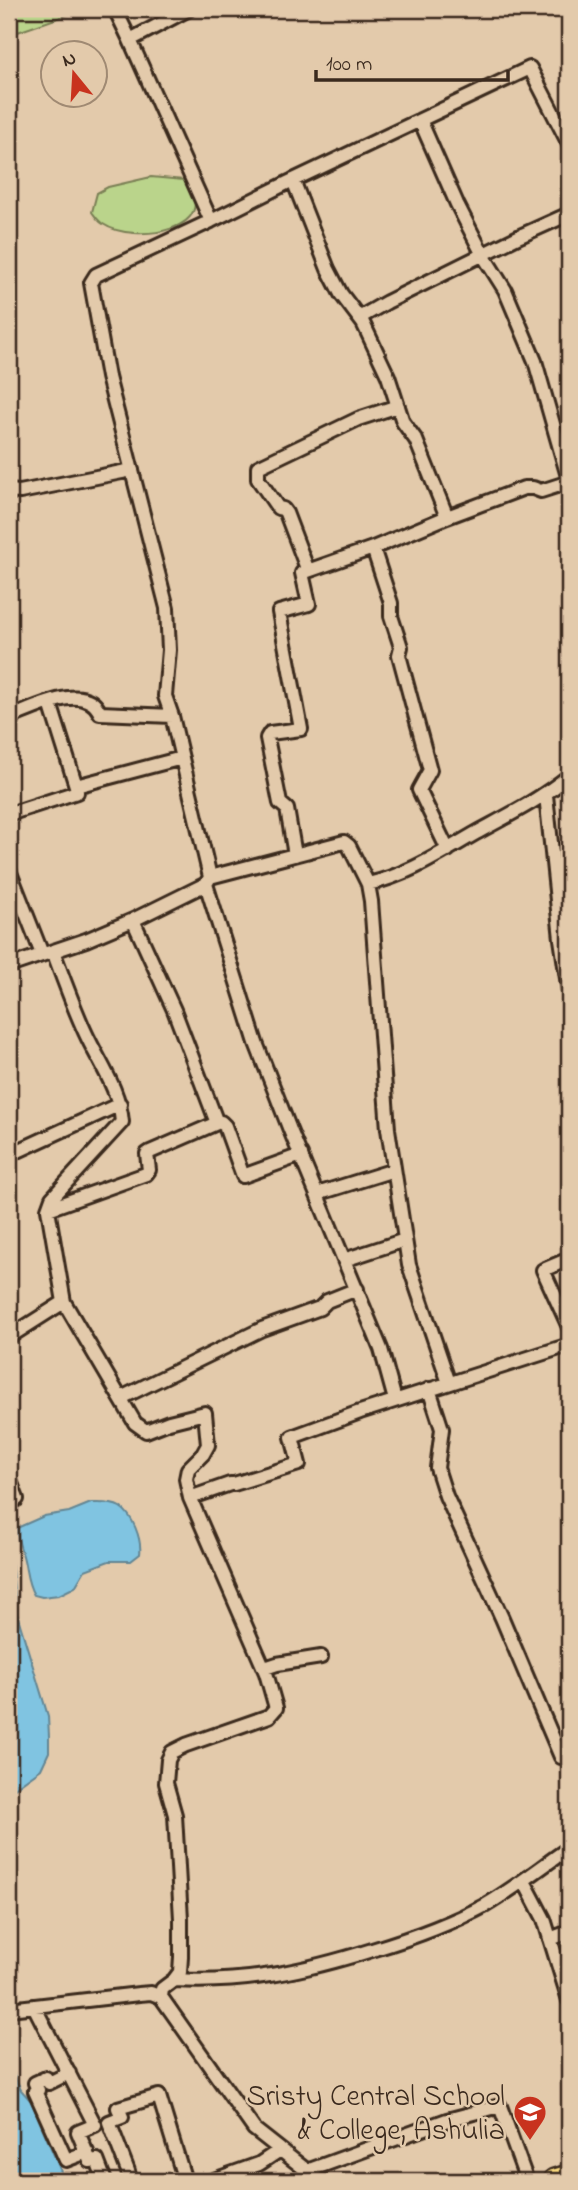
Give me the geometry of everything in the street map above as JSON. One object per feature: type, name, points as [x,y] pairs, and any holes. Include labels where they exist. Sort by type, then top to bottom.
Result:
[{"type":"highway","points":[[555,2181],[569,2178]]},
{"type":"street","points":[[115,9],[211,221]]},
{"type":"street","points":[[130,40],[189,9]]},
{"type":"street","points":[[395,1400],[381,1349],[256,1043],[208,880],[182,758],[165,696],[169,650],[167,608],[108,377],[90,284],[96,275],[530,68],[569,144]]},
{"type":"street","points":[[295,855],[286,808],[280,803],[267,738],[270,733],[301,729],[279,615],[282,611],[309,604],[301,575],[524,488],[541,491],[569,481],[567,466],[535,361],[505,289],[483,255],[457,204],[420,120]]},
{"type":"street","points":[[292,180],[328,269],[341,294],[359,318],[388,376],[403,422],[416,440],[447,517]]},
{"type":"street","points":[[359,318],[569,214]]},
{"type":"street","points":[[308,571],[286,513],[278,508],[258,479],[258,467],[358,419],[398,406]]},
{"type":"street","points":[[9,491],[20,492],[132,470]]},
{"type":"street","points":[[373,548],[391,603],[391,616],[401,648],[399,655],[430,770],[419,790],[448,850]]},
{"type":"street","points":[[9,718],[67,698],[84,698],[97,705],[100,713],[172,716]]},
{"type":"street","points":[[9,814],[77,792],[50,703]]},
{"type":"street","points":[[76,786],[182,758]]},
{"type":"street","points":[[368,884],[404,873],[448,850],[546,795],[569,776]]},
{"type":"street","points":[[546,795],[569,992]]},
{"type":"street","points":[[9,966],[86,940],[133,920],[208,880],[344,842],[349,846],[368,884],[371,901],[388,1129],[409,1265],[449,1383]]},
{"type":"street","points":[[9,870],[120,1104],[122,1122],[51,1198],[48,1209],[64,1302],[135,1423],[146,1431],[205,1413],[208,1445],[188,1469],[186,1479],[190,1498],[265,1668],[276,1708],[269,1716],[186,1745],[172,1752],[168,1760],[166,1783],[175,1815],[181,1919],[180,1972],[162,1989],[161,1997]]},
{"type":"street","points":[[133,920],[174,1010],[217,1123]]},
{"type":"street","points":[[9,1155],[120,1104]]},
{"type":"street","points":[[48,1209],[146,1174],[149,1170],[147,1154],[221,1122],[225,1126],[243,1176],[301,1156]]},
{"type":"street","points":[[317,1194],[394,1170]]},
{"type":"street","points":[[344,1260],[405,1240]]},
{"type":"street","points":[[569,1259],[543,1270],[569,1327]]},
{"type":"street","points":[[121,1398],[262,1329],[320,1308],[327,1301],[357,1289]]},
{"type":"street","points":[[9,1337],[64,1302]]},
{"type":"street","points":[[190,1498],[299,1464],[292,1437],[395,1400],[569,1345]]},
{"type":"street","points":[[429,1389],[442,1429],[437,1468],[446,1496],[561,1757],[569,1755]]},
{"type":"street","points":[[9,1478],[17,1499]]},
{"type":"street","points":[[265,1668],[321,1657]]},
{"type":"street","points":[[174,1980],[207,1982],[257,1978],[328,1964],[411,1939],[486,1905],[569,1848]]},
{"type":"street","points":[[524,1881],[544,1919],[569,2000]]},
{"type":"street","points":[[550,1939],[569,1932]]},
{"type":"street","points":[[9,2009],[151,1993],[161,1997],[254,2129],[320,2181]]},
{"type":"street","points":[[34,2006],[95,2126],[78,2132],[90,2161],[97,2160],[104,2181]]},
{"type":"street","points":[[69,2073],[49,2083],[46,2078],[35,2083],[38,2090],[35,2091],[66,2160],[87,2152]]},
{"type":"street","points":[[130,2181],[109,2122],[122,2117],[118,2108],[159,2096],[185,2181]]},
{"type":"street","points":[[307,2171],[447,2120],[500,2106],[527,2181]]},
{"type":"street","points":[[211,2181],[260,2164],[280,2150]]},
{"type":"green space","points":[[9,9],[68,9],[70,14],[9,35]]},
{"type":"green space","points":[[151,177],[184,180],[194,197],[193,211],[185,221],[171,229],[135,233],[103,224],[92,212],[97,193],[108,187]]},
{"type":"water","points":[[91,1503],[113,1504],[125,1511],[136,1528],[140,1554],[131,1561],[109,1561],[85,1570],[75,1587],[59,1595],[34,1595],[28,1581],[17,1528],[44,1516],[69,1512]]},
{"type":"water","points":[[9,1558],[17,1614],[48,1716],[49,1752],[41,1769],[9,1792]]},
{"type":"water","points":[[9,2064],[21,2090],[31,2101],[65,2181],[9,2181]]},
{"type":"place","name":"Sristy Central School & College, Ashulia","points":[[530,2142]]}]
